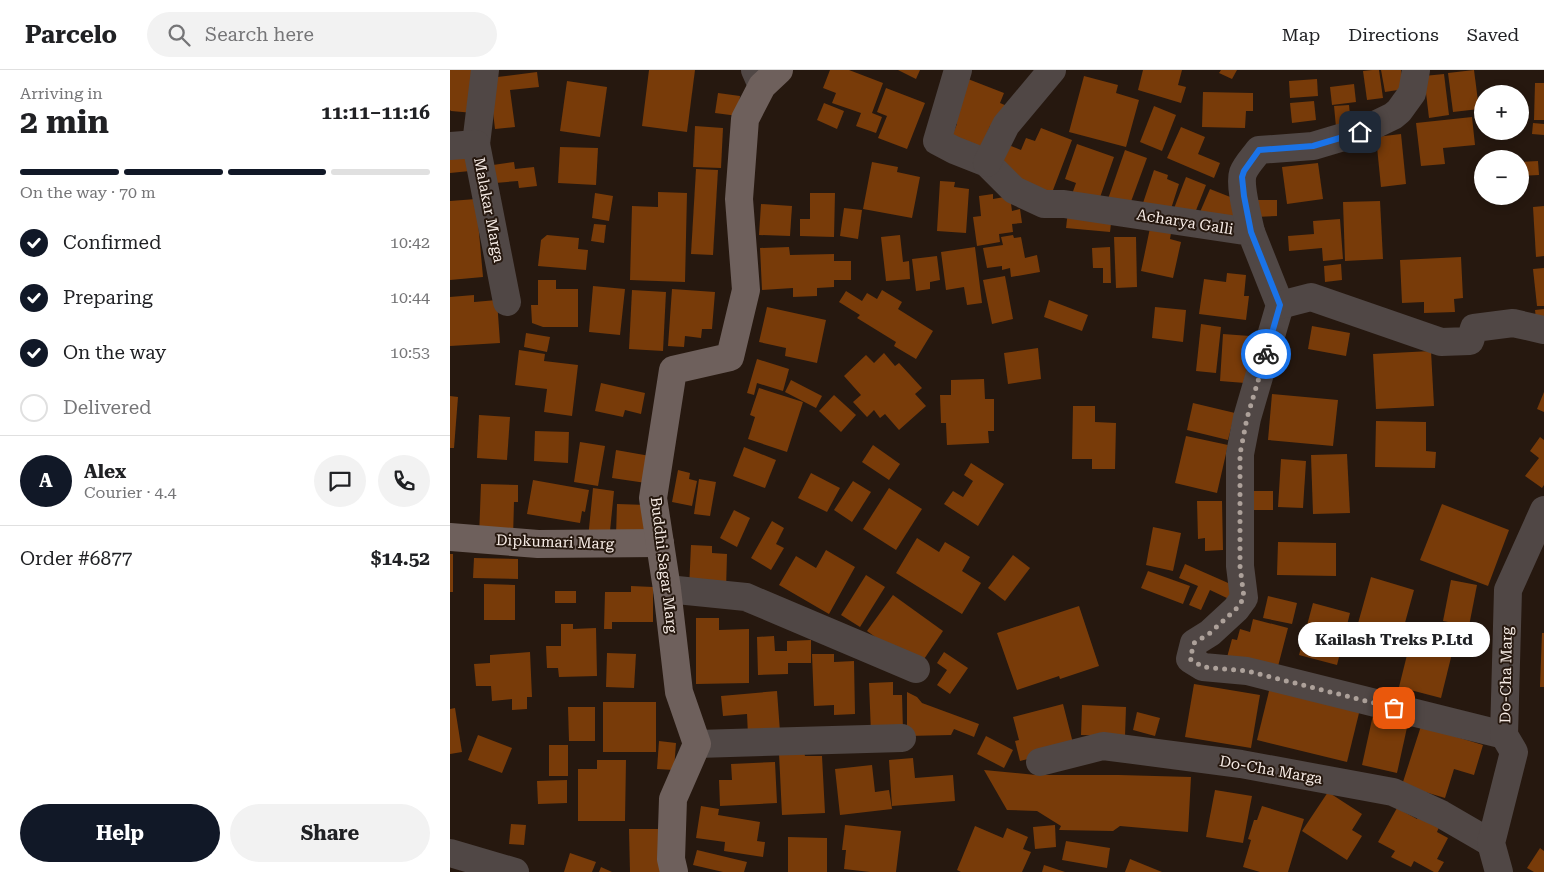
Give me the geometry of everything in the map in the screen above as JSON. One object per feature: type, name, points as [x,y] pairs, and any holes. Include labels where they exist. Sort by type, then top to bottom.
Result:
[{"type":"street","name":"Malakar Marga","points":[[485,70],[463,145],[507,302]]},
{"type":"street","name":"Acharya Galli","points":[[958,70],[937,141],[987,163],[1014,190],[1044,204],[1064,204],[1251,232],[1280,305]]},
{"type":"street","points":[[987,163],[1006,125],[1052,70]]},
{"type":"street","points":[[1251,232],[1242,177],[1244,171],[1259,150],[1313,146],[1360,132],[1394,116],[1412,93],[1416,70]]},
{"type":"street","name":"Buddhi Sagar Marg","points":[[697,744],[679,692],[667,589],[653,498],[673,370],[730,356],[746,290],[739,199],[745,119],[765,75]]},
{"type":"street","points":[[1504,735],[1247,671],[1203,667],[1190,659],[1194,643],[1210,633],[1236,609],[1244,598],[1240,566],[1240,454],[1247,418],[1280,305],[1311,297],[1441,342],[1470,341],[1474,328],[1513,322],[1544,330]]},
{"type":"street","name":"Do-Cha Marg","points":[[1499,872],[1491,843],[1514,752],[1504,735],[1508,590],[1544,510]]},
{"type":"street","name":"Dipkumari Marg","points":[[450,537],[538,544],[660,543]]},
{"type":"street","points":[[667,589],[746,597],[916,669]]},
{"type":"street","points":[[674,872],[672,859],[673,799],[697,744],[902,738]]},
{"type":"street","name":"Do-Cha Marga","points":[[1040,762],[1103,746],[1241,764],[1393,792],[1441,814],[1491,843]]},
{"type":"street","points":[[450,853],[514,872]]},
{"type":"building","points":[[450,70],[478,70],[474,113],[450,110]]},
{"type":"building","points":[[649,70],[695,70],[687,132],[642,126]]},
{"type":"building","points":[[830,70],[849,70],[883,83],[872,113],[882,117],[876,133],[856,126],[861,113],[832,103],[836,93],[823,88]]},
{"type":"building","points":[[898,70],[920,70],[916,79]]},
{"type":"building","points":[[1143,70],[1182,70],[1178,85],[1186,87],[1181,103],[1138,90]]},
{"type":"building","points":[[1221,70],[1237,70],[1232,79],[1219,73]]},
{"type":"building","points":[[1379,70],[1383,98],[1367,100],[1363,71]]},
{"type":"building","points":[[1381,70],[1401,70],[1404,89],[1385,92]]},
{"type":"building","points":[[1474,70],[1476,85],[1474,85],[1474,110],[1453,112],[1448,73]]},
{"type":"building","points":[[537,72],[539,87],[510,90],[515,127],[495,129],[489,78]]},
{"type":"building","points":[[1444,74],[1449,115],[1429,118],[1424,76]]},
{"type":"building","points":[[1084,76],[1118,85],[1116,93],[1139,100],[1126,147],[1069,132]]},
{"type":"building","points":[[968,79],[1004,93],[1000,103],[1007,106],[998,129],[990,126],[980,150],[951,138],[957,124],[951,121]]},
{"type":"building","points":[[1317,79],[1318,96],[1290,98],[1289,81]]},
{"type":"building","points":[[567,81],[607,87],[600,137],[560,131]]},
{"type":"building","points":[[1535,83],[1544,83],[1544,120],[1534,120]]},
{"type":"building","points":[[1354,84],[1356,102],[1332,105],[1330,87]]},
{"type":"building","points":[[886,88],[925,103],[907,149],[878,138],[887,116],[877,112]]},
{"type":"building","points":[[1203,92],[1253,93],[1253,111],[1246,111],[1245,128],[1202,127]]},
{"type":"building","points":[[718,93],[740,96],[738,116],[715,113]]},
{"type":"building","points":[[1314,101],[1316,120],[1292,123],[1290,103]]},
{"type":"building","points":[[824,103],[844,111],[837,129],[817,120]]},
{"type":"building","points":[[1349,105],[1351,125],[1336,127],[1334,106]]},
{"type":"building","points":[[1154,106],[1176,115],[1162,151],[1140,142]]},
{"type":"building","points":[[1472,117],[1475,145],[1443,148],[1445,164],[1421,166],[1416,123]]},
{"type":"building","points":[[1533,123],[1544,124],[1544,135],[1532,134]]},
{"type":"building","points":[[695,126],[723,128],[721,168],[693,167]]},
{"type":"building","points":[[1181,127],[1205,137],[1198,154],[1220,163],[1214,178],[1167,158]]},
{"type":"building","points":[[1041,128],[1072,140],[1050,198],[996,169],[1006,144],[1021,150],[1026,138],[1035,141]]},
{"type":"building","points":[[1401,134],[1406,184],[1381,187],[1376,137]]},
{"type":"building","points":[[1077,144],[1114,157],[1097,206],[1071,197],[1076,183],[1065,179]]},
{"type":"building","points":[[560,147],[598,148],[596,185],[558,183]]},
{"type":"building","points":[[1125,150],[1147,158],[1129,207],[1108,199]]},
{"type":"building","points":[[468,152],[470,171],[450,173],[450,154]]},
{"type":"building","points":[[1538,161],[1539,175],[1529,176],[1529,162]]},
{"type":"building","points":[[514,162],[515,169],[534,167],[537,186],[519,188],[518,181],[495,183],[493,165]]},
{"type":"building","points":[[872,162],[898,167],[897,172],[920,177],[912,218],[863,209]]},
{"type":"building","points":[[1318,163],[1323,199],[1287,204],[1282,167]]},
{"type":"building","points":[[696,169],[718,170],[713,255],[691,254]]},
{"type":"building","points":[[1154,170],[1168,175],[1167,179],[1179,184],[1168,218],[1141,209]]},
{"type":"building","points":[[1186,177],[1206,185],[1193,218],[1173,211]]},
{"type":"building","points":[[940,181],[955,182],[954,187],[969,189],[966,233],[937,231]]},
{"type":"building","points":[[1210,189],[1243,202],[1234,226],[1200,212]]},
{"type":"building","points":[[658,192],[687,193],[685,282],[630,280],[632,206],[658,207]]},
{"type":"building","points":[[595,193],[613,196],[609,221],[592,218]]},
{"type":"building","points":[[810,193],[835,193],[834,237],[800,236],[800,219],[810,219]]},
{"type":"building","points":[[993,194],[993,199],[1010,196],[1012,211],[1020,209],[1022,223],[1012,224],[1013,232],[999,234],[1000,242],[977,246],[973,217],[981,216],[979,196]]},
{"type":"building","points":[[476,199],[483,277],[450,280],[450,201]]},
{"type":"building","points":[[1254,200],[1277,200],[1277,216],[1255,217]]},
{"type":"building","points":[[1380,201],[1383,259],[1345,261],[1343,202]]},
{"type":"building","points":[[761,204],[792,206],[790,236],[759,235]]},
{"type":"building","points":[[1544,206],[1544,256],[1536,257],[1533,207]]},
{"type":"building","points":[[844,208],[862,210],[858,239],[840,236]]},
{"type":"building","points":[[1068,211],[1112,215],[1110,232],[1066,228]]},
{"type":"building","points":[[1340,219],[1343,259],[1323,261],[1322,248],[1289,251],[1288,236],[1314,234],[1313,221]]},
{"type":"building","points":[[594,224],[606,225],[604,243],[591,241]]},
{"type":"building","points":[[1150,228],[1171,233],[1170,239],[1181,242],[1173,278],[1141,271]]},
{"type":"building","points":[[547,235],[579,238],[578,249],[588,250],[586,270],[538,266],[541,240]]},
{"type":"building","points":[[900,235],[903,262],[909,261],[910,279],[886,281],[881,237]]},
{"type":"building","points":[[1013,235],[1014,238],[1021,237],[1025,258],[1037,255],[1040,272],[1011,277],[1010,268],[1002,270],[1002,266],[987,268],[983,248],[1003,245],[1001,237]]},
{"type":"building","points":[[1114,237],[1136,237],[1137,287],[1116,288]]},
{"type":"building","points":[[789,247],[790,255],[834,254],[834,261],[851,261],[851,280],[834,280],[834,287],[817,288],[817,296],[793,297],[793,288],[762,290],[760,248]]},
{"type":"building","points":[[975,247],[982,303],[967,305],[964,287],[946,290],[941,252]]},
{"type":"building","points":[[1110,247],[1111,283],[1103,283],[1103,268],[1093,268],[1092,248]]},
{"type":"building","points":[[937,256],[940,280],[930,282],[930,289],[916,291],[912,259]]},
{"type":"building","points":[[1461,257],[1463,298],[1454,299],[1455,312],[1424,313],[1424,302],[1402,303],[1400,260]]},
{"type":"building","points":[[1341,264],[1342,280],[1325,282],[1324,266]]},
{"type":"building","points":[[1544,268],[1544,306],[1537,306],[1533,269]]},
{"type":"building","points":[[1227,273],[1246,275],[1244,296],[1249,296],[1246,320],[1199,314],[1204,279],[1226,282]]},
{"type":"building","points":[[1005,276],[1013,319],[992,324],[983,280]]},
{"type":"building","points":[[538,280],[556,280],[556,289],[578,289],[578,327],[543,327],[532,323],[531,305],[538,305]]},
{"type":"building","points":[[593,286],[625,289],[620,335],[589,332]]},
{"type":"building","points":[[672,289],[715,292],[712,329],[702,329],[701,338],[685,336],[684,347],[668,346]]},
{"type":"building","points":[[632,290],[666,292],[663,351],[629,349]]},
{"type":"building","points":[[882,290],[902,302],[898,309],[933,331],[916,359],[894,346],[896,342],[857,318],[860,315],[839,302],[846,291],[862,301],[867,293],[877,299]]},
{"type":"building","points":[[474,295],[474,302],[497,300],[500,343],[450,346],[450,297]]},
{"type":"building","points":[[1049,300],[1088,315],[1082,331],[1044,317]]},
{"type":"building","points":[[767,307],[826,320],[817,363],[785,356],[786,348],[759,342]]},
{"type":"building","points":[[1155,307],[1186,310],[1183,342],[1152,338]]},
{"type":"building","points":[[1544,309],[1544,318],[1536,319],[1535,310]]},
{"type":"building","points":[[1201,324],[1221,327],[1216,373],[1196,371]]},
{"type":"building","points":[[1312,326],[1350,333],[1346,356],[1308,349]]},
{"type":"building","points":[[526,333],[550,337],[547,352],[524,347]]},
{"type":"building","points":[[1223,334],[1250,336],[1249,352],[1256,353],[1255,368],[1247,368],[1245,383],[1220,381]]},
{"type":"building","points":[[1038,348],[1041,379],[1008,384],[1004,353]]},
{"type":"building","points":[[519,350],[545,354],[544,361],[578,365],[572,416],[544,412],[547,389],[515,385]]},
{"type":"building","points":[[1431,351],[1434,406],[1376,409],[1373,354]]},
{"type":"building","points":[[884,353],[895,366],[899,363],[922,388],[915,394],[926,406],[899,430],[885,414],[880,418],[874,410],[867,417],[853,402],[861,395],[844,376],[866,355],[874,363]]},
{"type":"building","points":[[757,359],[789,369],[783,391],[757,383],[754,395],[747,393]]},
{"type":"building","points":[[984,379],[985,399],[994,399],[994,431],[988,431],[989,443],[947,445],[946,423],[941,423],[940,395],[951,395],[951,380]]},
{"type":"building","points":[[791,380],[822,396],[816,408],[785,392]]},
{"type":"building","points":[[601,383],[645,393],[641,414],[625,410],[623,417],[595,411]]},
{"type":"building","points":[[759,388],[803,402],[787,452],[748,439],[755,417],[750,415]]},
{"type":"building","points":[[1544,392],[1544,412],[1537,409]]},
{"type":"building","points":[[1272,394],[1338,400],[1333,446],[1268,440]]},
{"type":"building","points":[[834,395],[856,415],[841,432],[819,411]]},
{"type":"building","points":[[450,396],[458,397],[454,448],[450,448]]},
{"type":"building","points":[[1193,403],[1235,413],[1228,440],[1187,430]]},
{"type":"building","points":[[1073,406],[1095,406],[1095,422],[1116,423],[1115,469],[1092,469],[1092,459],[1072,459]]},
{"type":"building","points":[[479,415],[510,417],[507,460],[477,458]]},
{"type":"building","points":[[1376,421],[1426,422],[1426,451],[1436,452],[1435,468],[1375,467]]},
{"type":"building","points":[[535,431],[569,432],[568,463],[534,461]]},
{"type":"building","points":[[1186,436],[1228,445],[1217,493],[1175,483]]},
{"type":"building","points":[[1540,437],[1544,440],[1544,485],[1542,488],[1525,476],[1539,458],[1530,451]]},
{"type":"building","points":[[580,442],[605,446],[598,486],[574,482]]},
{"type":"building","points":[[873,445],[900,464],[889,480],[862,462]]},
{"type":"building","points":[[744,447],[776,460],[765,488],[733,476]]},
{"type":"building","points":[[616,450],[650,456],[646,483],[612,478]]},
{"type":"building","points":[[1347,454],[1350,513],[1313,514],[1311,455]]},
{"type":"building","points":[[1281,459],[1306,461],[1303,508],[1278,507]]},
{"type":"building","points":[[971,463],[1004,484],[978,526],[944,504],[953,491],[963,497],[973,481],[964,475]]},
{"type":"building","points":[[678,470],[690,473],[689,479],[697,481],[692,506],[672,502]]},
{"type":"building","points":[[811,473],[840,488],[827,512],[798,498]]},
{"type":"building","points":[[699,479],[716,482],[710,516],[694,514]]},
{"type":"building","points":[[533,480],[589,490],[585,512],[582,511],[580,523],[527,514]]},
{"type":"building","points":[[853,481],[871,492],[852,522],[834,510]]},
{"type":"building","points":[[481,484],[518,485],[518,502],[514,502],[513,538],[479,537]]},
{"type":"building","points":[[593,488],[614,491],[609,541],[588,539]]},
{"type":"building","points":[[889,488],[922,509],[896,550],[863,529]]},
{"type":"building","points":[[1247,491],[1273,491],[1273,510],[1247,510]]},
{"type":"building","points":[[1197,501],[1222,501],[1223,550],[1205,551],[1205,538],[1198,539]]},
{"type":"building","points":[[617,504],[647,505],[645,536],[616,535]]},
{"type":"building","points":[[1442,504],[1509,530],[1488,586],[1420,560]]},
{"type":"building","points":[[734,510],[750,518],[737,547],[720,538]]},
{"type":"building","points":[[772,521],[784,528],[776,544],[784,548],[771,570],[751,558]]},
{"type":"building","points":[[1153,527],[1181,533],[1173,571],[1146,565]]},
{"type":"building","points":[[917,538],[939,552],[945,542],[970,557],[962,571],[981,583],[962,614],[896,573]]},
{"type":"building","points":[[1278,542],[1336,543],[1336,576],[1277,575]]},
{"type":"building","points":[[691,545],[712,546],[712,553],[727,554],[726,590],[689,589]]},
{"type":"building","points":[[826,550],[855,567],[829,614],[779,585],[796,556],[816,568]]},
{"type":"building","points":[[450,554],[453,554],[453,592],[450,592]]},
{"type":"building","points":[[1013,555],[1030,568],[1005,601],[988,588]]},
{"type":"building","points":[[474,558],[518,559],[518,579],[473,578]]},
{"type":"building","points":[[1185,564],[1235,586],[1229,599],[1210,590],[1201,610],[1189,605],[1198,586],[1179,578]]},
{"type":"building","points":[[1148,571],[1190,586],[1183,604],[1141,588]]},
{"type":"building","points":[[866,575],[885,587],[860,627],[841,615]]},
{"type":"building","points":[[1371,577],[1414,590],[1403,630],[1397,628],[1392,645],[1355,634]]},
{"type":"building","points":[[1451,580],[1477,585],[1469,626],[1443,621]]},
{"type":"building","points":[[484,584],[515,585],[515,620],[484,620]]},
{"type":"building","points":[[631,586],[653,587],[653,622],[612,622],[612,629],[604,629],[605,592],[631,592]]},
{"type":"building","points":[[555,591],[576,591],[576,603],[555,603]]},
{"type":"building","points":[[893,595],[943,631],[918,668],[867,631]]},
{"type":"building","points":[[1268,596],[1297,603],[1292,624],[1263,618]]},
{"type":"building","points":[[1313,603],[1350,613],[1337,665],[1299,655]]},
{"type":"building","points":[[1079,606],[1099,666],[1060,679],[1059,676],[1017,690],[997,633]]},
{"type":"building","points":[[696,618],[719,618],[719,630],[749,629],[749,683],[696,684]]},
{"type":"building","points":[[1253,619],[1288,628],[1276,674],[1226,661],[1232,639],[1237,640],[1240,629],[1250,632]]},
{"type":"building","points":[[1415,623],[1457,633],[1441,698],[1399,687]]},
{"type":"building","points":[[561,624],[573,624],[573,629],[596,628],[597,676],[559,677],[558,668],[547,668],[546,646],[561,646]]},
{"type":"building","points":[[1542,633],[1544,633],[1544,687],[1540,687]]},
{"type":"building","points":[[774,636],[775,651],[787,651],[787,641],[811,640],[811,663],[788,663],[788,674],[758,675],[757,637]]},
{"type":"building","points":[[530,652],[532,697],[527,697],[527,709],[512,710],[512,699],[492,701],[491,686],[476,686],[474,664],[490,663],[490,655]]},
{"type":"building","points":[[944,652],[968,668],[950,694],[937,685],[947,670],[937,663]]},
{"type":"building","points":[[607,653],[636,654],[634,688],[606,687]]},
{"type":"building","points":[[812,654],[834,654],[834,662],[854,661],[855,714],[834,715],[834,705],[814,706]]},
{"type":"building","points":[[893,682],[893,695],[902,695],[903,731],[871,733],[869,683]]},
{"type":"building","points":[[1194,684],[1260,695],[1251,748],[1185,737]]},
{"type":"building","points":[[1270,687],[1360,709],[1347,762],[1257,740]]},
{"type":"building","points":[[777,691],[780,732],[748,735],[747,714],[723,716],[721,696]]},
{"type":"building","points":[[907,692],[917,697],[922,703],[979,724],[974,737],[954,729],[951,735],[907,736]]},
{"type":"building","points":[[603,702],[656,702],[656,752],[603,752]]},
{"type":"building","points":[[1063,704],[1074,747],[1020,761],[1015,741],[1019,740],[1013,717]]},
{"type":"building","points":[[1082,705],[1126,707],[1125,736],[1081,735]]},
{"type":"building","points":[[568,707],[595,707],[595,741],[569,741]]},
{"type":"building","points":[[455,708],[462,752],[450,754],[450,709]]},
{"type":"building","points":[[1137,712],[1160,718],[1155,736],[1133,730]]},
{"type":"building","points":[[1373,715],[1408,723],[1397,773],[1362,765]]},
{"type":"building","points":[[1421,726],[1483,745],[1474,775],[1454,769],[1445,798],[1402,785]]},
{"type":"building","points":[[478,735],[512,748],[502,773],[468,760]]},
{"type":"building","points":[[986,736],[1013,750],[1004,768],[977,754]]},
{"type":"building","points":[[659,741],[676,743],[674,770],[657,769]]},
{"type":"building","points":[[549,745],[568,745],[568,776],[549,776]]},
{"type":"building","points":[[804,752],[805,756],[822,756],[825,813],[782,815],[779,753]]},
{"type":"building","points":[[913,758],[915,778],[953,775],[955,801],[892,806],[889,760]]},
{"type":"building","points":[[597,760],[626,760],[625,821],[578,821],[578,769],[597,769]]},
{"type":"building","points":[[775,762],[777,803],[720,806],[719,780],[732,780],[731,764]]},
{"type":"building","points":[[872,765],[875,792],[889,790],[892,809],[840,815],[835,769]]},
{"type":"building","points":[[984,770],[1036,775],[1191,777],[1188,832],[1120,826],[1113,831],[1059,830],[1061,826],[1037,811],[1007,810]]},
{"type":"building","points":[[567,780],[567,803],[538,804],[537,781]]},
{"type":"building","points":[[1215,790],[1252,796],[1243,843],[1206,837]]},
{"type":"building","points":[[1328,792],[1362,814],[1352,830],[1362,836],[1347,860],[1302,831]]},
{"type":"building","points":[[701,806],[719,809],[718,815],[760,822],[757,841],[765,842],[763,857],[724,851],[725,842],[696,838]]},
{"type":"building","points":[[1262,806],[1304,819],[1288,872],[1260,872],[1243,867],[1251,840],[1248,839],[1254,820],[1257,820]]},
{"type":"building","points":[[1397,808],[1417,819],[1421,811],[1441,822],[1437,832],[1448,838],[1437,859],[1444,862],[1438,872],[1434,872],[1414,861],[1411,867],[1391,857],[1395,851],[1378,842]]},
{"type":"building","points":[[511,824],[526,825],[524,845],[509,844]]},
{"type":"building","points":[[845,825],[901,831],[896,872],[844,869],[846,850],[842,850]]},
{"type":"building","points":[[1055,825],[1056,847],[1035,849],[1033,827]]},
{"type":"building","points":[[975,826],[1003,838],[1007,828],[1028,837],[1023,849],[1031,852],[1022,872],[961,872],[957,870]]},
{"type":"building","points":[[629,829],[664,829],[664,872],[630,872]]},
{"type":"building","points":[[788,837],[827,838],[827,872],[788,872]]},
{"type":"building","points":[[1066,841],[1110,848],[1107,868],[1062,860]]},
{"type":"building","points":[[1540,848],[1544,851],[1544,872],[1534,872],[1527,868]]},
{"type":"building","points":[[697,850],[747,862],[744,872],[723,872],[693,865]]},
{"type":"building","points":[[570,853],[596,862],[592,872],[564,872]]},
{"type":"building","points":[[1130,859],[1162,872],[1125,872]]},
{"type":"building","points":[[1044,865],[1065,872],[1042,872]]},
{"type":"building","points":[[601,867],[612,872],[599,872]]},
{"type":"way so far","points":[[1266,354],[1247,418],[1240,454],[1240,566],[1244,598],[1236,609],[1210,633],[1194,643],[1190,659],[1203,667],[1247,671],[1394,708]]},
{"type":"place","name":"Kailash Treks P.Ltd","points":[[1394,708]]},
{"type":"route","points":[[1266,354],[1280,305],[1251,232],[1244,196],[1242,177],[1244,171],[1259,150],[1313,146],[1360,132]]}]
